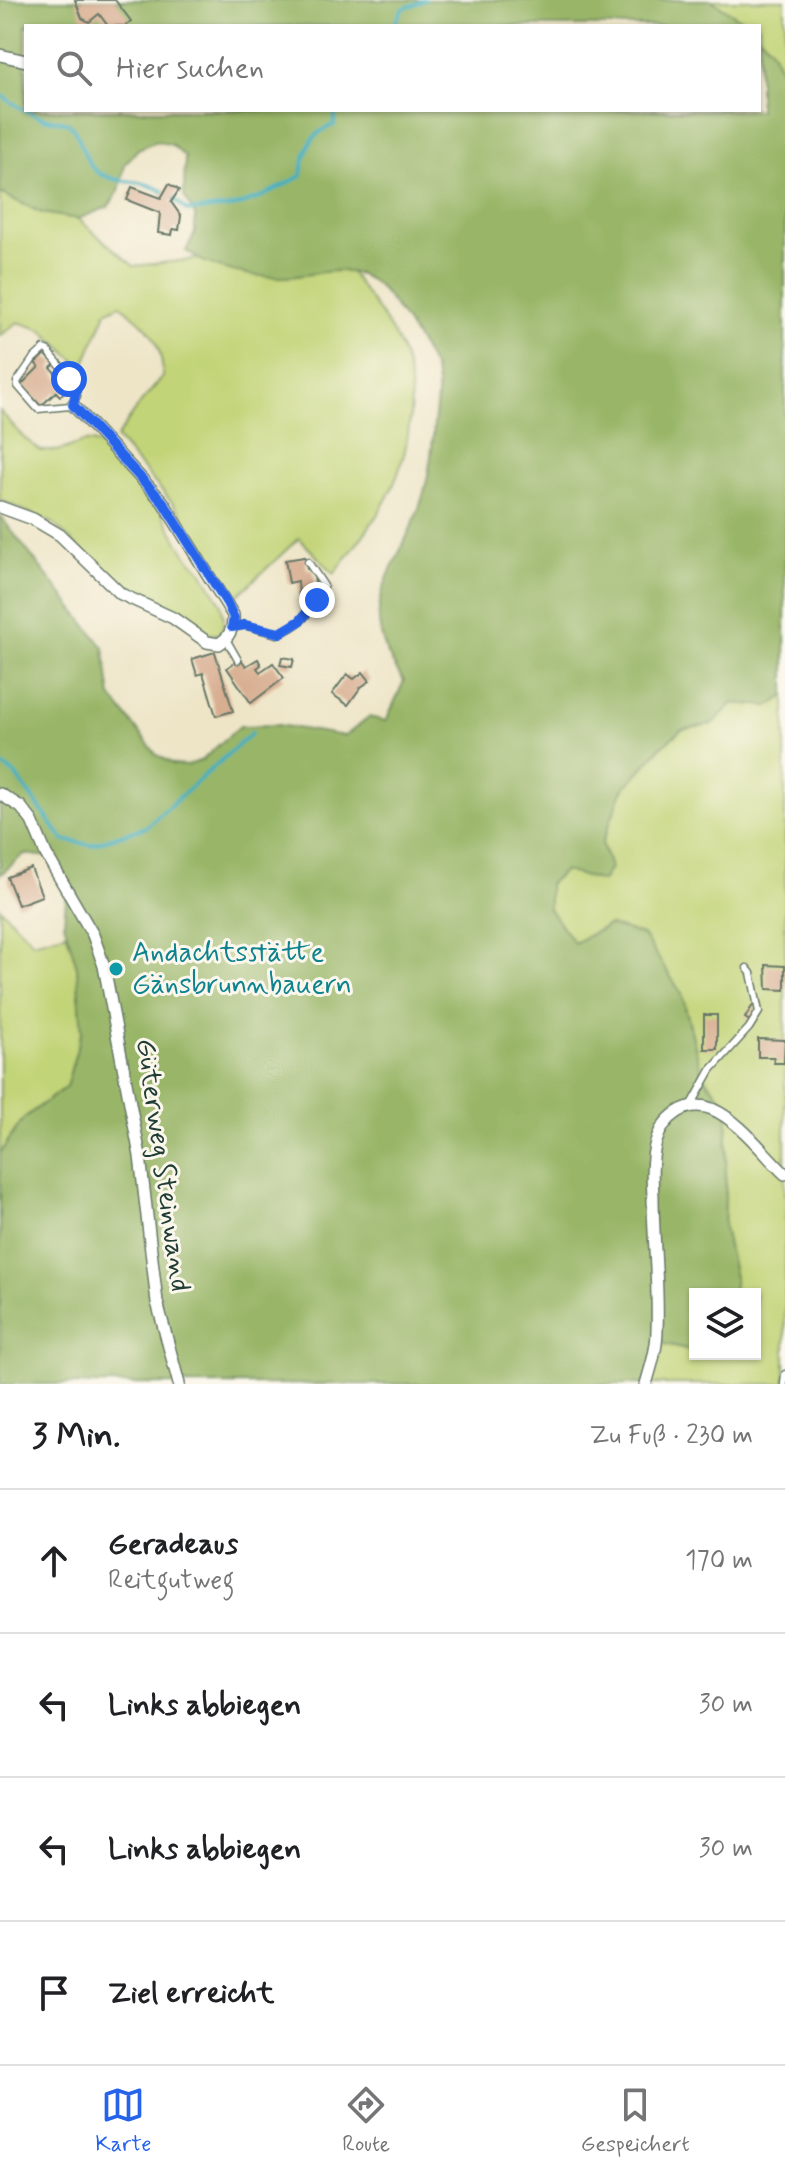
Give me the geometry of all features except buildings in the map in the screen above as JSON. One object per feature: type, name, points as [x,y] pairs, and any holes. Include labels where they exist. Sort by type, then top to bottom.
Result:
[{"type":"street","points":[[0,55],[24,61]]},
{"type":"street","points":[[0,507],[33,519],[60,535],[126,597],[173,618],[207,642],[219,644],[226,639],[234,618],[163,502],[73,405]]},
{"type":"street","name":"Güterweg Steinwand","points":[[0,794],[21,807],[32,821],[46,854],[93,935],[104,966],[140,1156],[157,1302],[179,1384]]},
{"type":"street","points":[[646,1384],[657,1331],[653,1157],[662,1129],[676,1112],[691,1106],[713,1109],[731,1122],[785,1174]]},
{"type":"lane","points":[[44,349],[68,375],[76,392],[73,405],[38,409],[18,386],[17,382],[29,363],[44,349]]},
{"type":"lane","points":[[232,627],[245,625],[277,634],[295,625],[312,608],[324,586],[308,562]]},
{"type":"lane","points":[[226,639],[238,660]]},
{"type":"lane","points":[[691,1106],[711,1070],[749,1028],[759,1012],[751,973],[747,968]]},
{"type":"lane","points":[[784,1384],[785,1374]]},
{"type":"green space","points":[[0,0],[711,0],[748,24],[24,24],[24,112],[761,112],[761,37],[770,47],[785,78],[785,696],[768,706],[733,703],[712,724],[681,730],[660,748],[622,791],[602,843],[610,868],[602,881],[564,871],[549,884],[549,909],[574,943],[609,925],[643,935],[682,994],[702,1075],[728,1106],[724,1228],[735,1278],[733,1288],[689,1288],[689,1350],[657,1342],[646,1384],[0,1384],[0,1153],[24,1118],[66,1087],[82,1031],[77,967],[64,923],[67,887],[49,857],[24,854],[0,875],[0,516],[104,648],[111,696],[156,754],[173,764],[186,766],[202,760],[240,726],[278,725],[345,736],[369,717],[386,721],[404,681],[388,655],[380,632],[379,612],[382,593],[425,487],[437,390],[434,370],[420,343],[388,296],[366,277],[344,271],[284,277],[259,276],[207,263],[186,251],[195,233],[195,215],[184,196],[185,157],[172,145],[156,141],[138,149],[125,164],[119,191],[108,207],[78,219],[42,213],[0,193]]},
{"type":"green space","points":[[711,0],[785,0],[785,78],[770,47],[761,37],[761,24],[748,24]]},
{"type":"green space","points":[[0,193],[42,213],[78,219],[134,266],[198,259],[248,273],[284,277],[336,269],[350,271],[398,344],[406,362],[411,408],[407,441],[395,483],[375,519],[334,574],[299,538],[234,599],[182,514],[116,438],[163,377],[157,343],[146,327],[120,305],[106,312],[83,368],[42,330],[18,322],[0,336]]},
{"type":"green space","points":[[0,411],[23,437],[41,451],[59,451],[89,442],[105,449],[162,513],[185,554],[203,573],[221,603],[224,619],[222,631],[206,634],[172,611],[128,590],[107,575],[53,523],[0,500]]},
{"type":"green space","points":[[785,696],[785,1384],[646,1384],[656,1342],[689,1350],[689,1360],[761,1360],[761,1288],[733,1288],[735,1278],[724,1228],[728,1106],[702,1075],[682,994],[609,925],[574,943],[549,909],[549,884],[563,871],[610,868],[602,843],[622,791],[660,748],[681,730],[712,724],[733,703],[768,706]]},
{"type":"green space","points":[[0,908],[33,942],[67,933],[77,967],[82,1031],[66,1087],[24,1118],[0,1153]]},
{"type":"waterway","points":[[395,24],[402,9],[425,0]]},
{"type":"waterway","points":[[0,94],[24,110]]},
{"type":"waterway","points":[[27,112],[72,127],[88,161],[99,173],[156,188],[187,211],[233,207],[259,198],[301,176],[309,145],[319,133],[334,125],[336,112]]},
{"type":"waterway","points":[[0,764],[15,774],[63,840],[91,845],[146,827],[252,733]]},
{"type":"place","name":"Andachtsstätte Gänsbrunnbauern","points":[[116,969]]},
{"type":"route","points":[[69,379],[76,392],[73,405],[163,502],[174,518],[227,603],[234,618],[232,627],[245,625],[277,634],[300,621],[317,600]]}]
